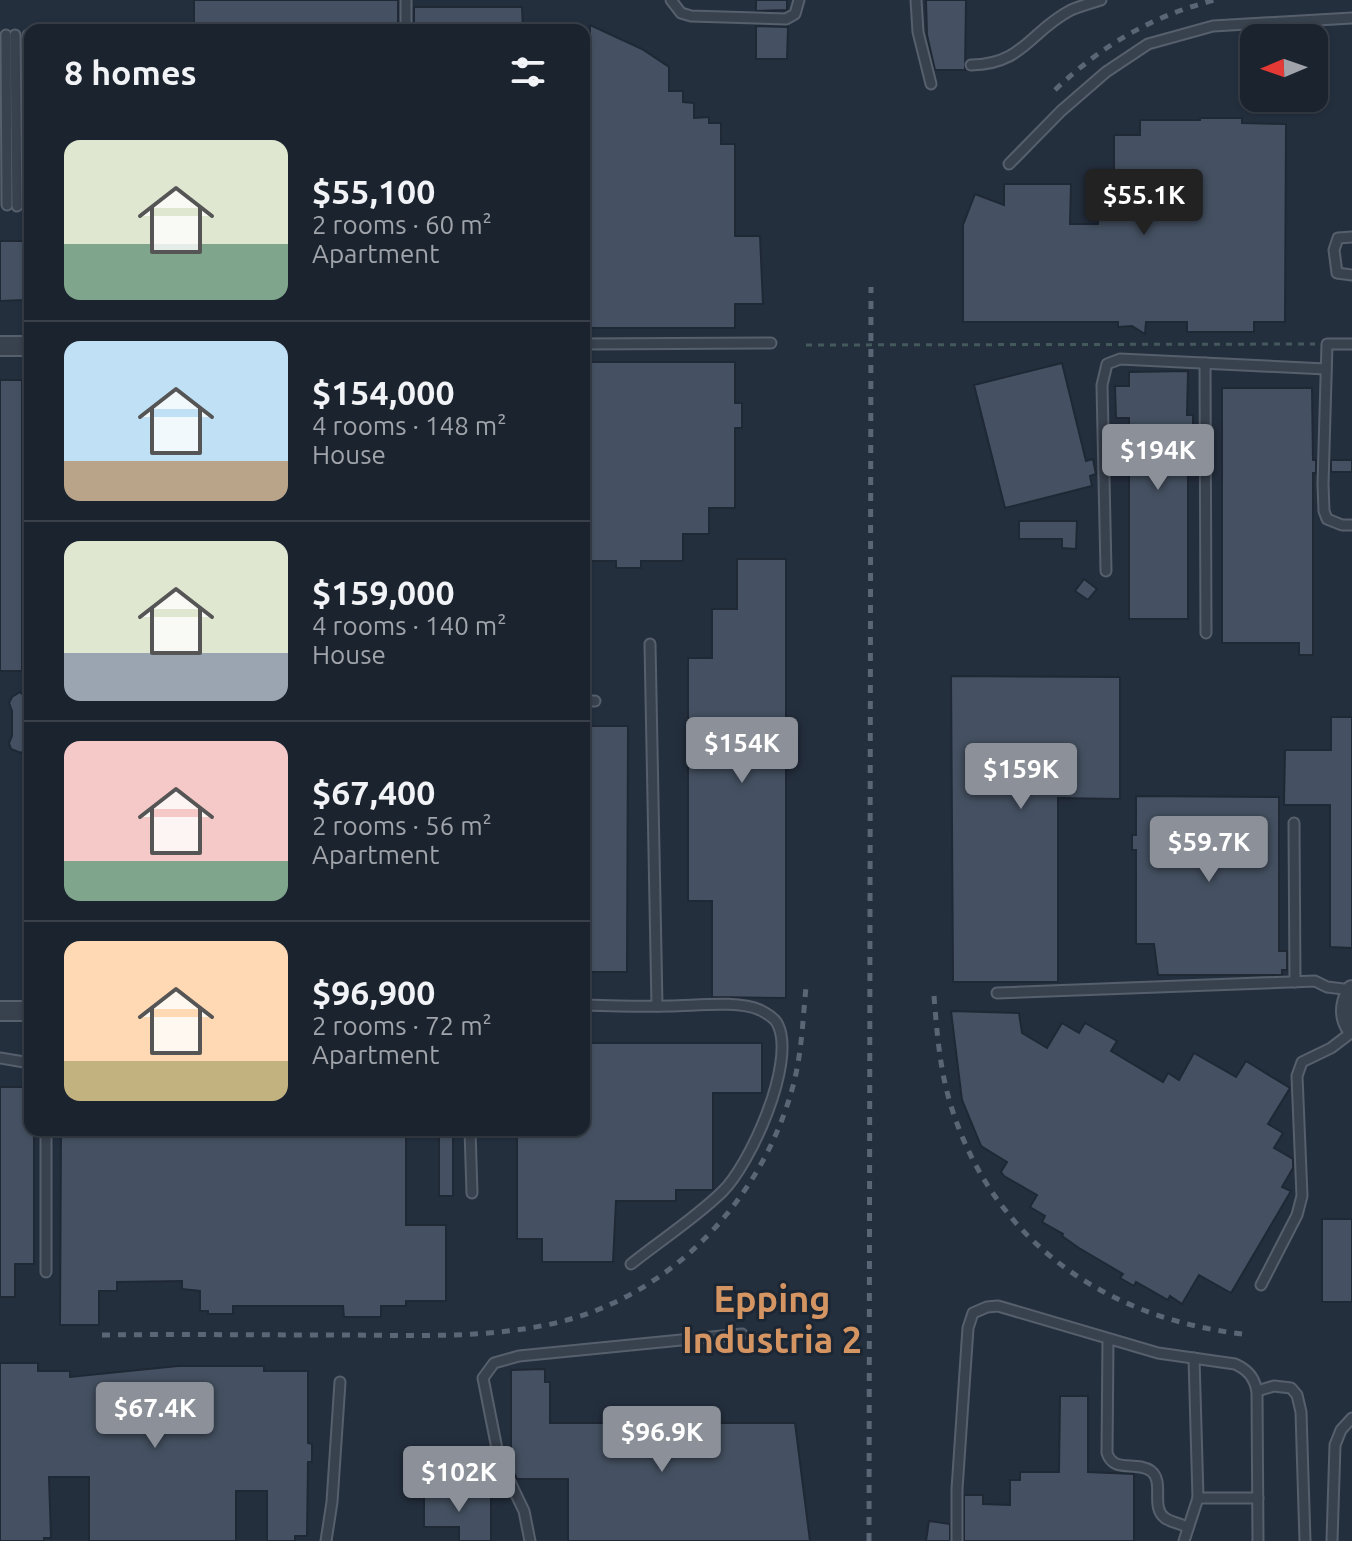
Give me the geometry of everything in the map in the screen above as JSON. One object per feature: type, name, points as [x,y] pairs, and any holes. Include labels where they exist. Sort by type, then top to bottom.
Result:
[{"type":"street","points":[[0,346],[24,346]]},
{"type":"street","points":[[1352,990],[1346,1021],[1352,1030]]},
{"type":"street","points":[[0,1011],[24,1011]]},
{"type":"lane","points":[[406,0],[406,24]]},
{"type":"lane","points":[[671,0],[681,13],[691,16],[786,19],[795,14],[799,0]]},
{"type":"lane","points":[[916,0],[918,32],[931,84]]},
{"type":"lane","points":[[971,65],[986,65],[1014,55],[1070,10],[1101,0]]},
{"type":"lane","points":[[1009,164],[1061,111],[1106,72],[1148,44],[1213,26],[1352,18]]},
{"type":"lane","points":[[7,35],[16,206]]},
{"type":"lane","points":[[16,206],[24,101]]},
{"type":"lane","points":[[1352,237],[1338,238],[1334,250],[1337,273],[1352,275]]},
{"type":"lane","points":[[590,344],[771,343]]},
{"type":"lane","points":[[1352,344],[1327,344],[1324,511],[1332,523],[1352,525]]},
{"type":"lane","points":[[1106,571],[1102,385],[1107,364],[1120,359],[1326,369]]},
{"type":"lane","points":[[1205,363],[1206,633]]},
{"type":"lane","points":[[650,644],[657,1006]]},
{"type":"lane","points":[[1294,823],[1295,982]]},
{"type":"lane","points":[[997,993],[1315,981],[1327,987],[1352,990]]},
{"type":"lane","points":[[590,1005],[746,1006],[759,1010],[778,1024],[781,1057],[764,1123],[750,1153],[723,1191],[631,1264]]},
{"type":"lane","points":[[1261,1285],[1297,1215],[1302,1196],[1297,1076],[1302,1062],[1331,1048],[1352,1030]]},
{"type":"lane","points":[[0,1058],[24,1062]]},
{"type":"lane","points":[[46,1136],[46,1272]]},
{"type":"lane","points":[[470,1136],[472,1193]]},
{"type":"lane","points":[[957,1541],[957,1489],[967,1342],[973,1313],[998,1306],[1158,1353],[1235,1364],[1245,1369],[1254,1379],[1257,1391],[1258,1541]]},
{"type":"lane","points":[[530,1541],[524,1511],[499,1459],[483,1378],[494,1363],[519,1356],[742,1334]]},
{"type":"lane","points":[[1108,1339],[1109,1459],[1118,1465],[1143,1467],[1151,1471],[1155,1476],[1158,1507],[1162,1515],[1188,1528]]},
{"type":"lane","points":[[1184,1541],[1198,1498],[1194,1358]]},
{"type":"lane","points":[[326,1541],[332,1502],[340,1382]]},
{"type":"lane","points":[[1257,1391],[1283,1387],[1291,1388],[1297,1395],[1301,1412],[1305,1541]]},
{"type":"lane","points":[[1332,1541],[1335,1445],[1341,1430],[1352,1418]]},
{"type":"lane","points":[[1198,1498],[1258,1498]]},
{"type":"path","points":[[806,345],[1327,344]]},
{"type":"building","points":[[194,0],[398,0],[398,24],[194,24]]},
{"type":"building","points":[[756,0],[787,0],[787,10],[756,11]]},
{"type":"building","points":[[926,0],[966,0],[965,70],[935,70],[927,35]]},
{"type":"building","points":[[414,7],[522,7],[523,24],[414,24]]},
{"type":"building","points":[[590,25],[642,49],[669,67],[669,91],[683,91],[683,102],[694,103],[694,118],[709,117],[709,123],[721,123],[721,144],[735,144],[735,236],[760,236],[763,304],[735,304],[735,328],[590,328]]},
{"type":"building","points":[[756,26],[788,27],[787,59],[756,59]]},
{"type":"building","points":[[1242,118],[1242,123],[1286,124],[1285,322],[1254,322],[1254,332],[1187,332],[1187,322],[1146,322],[1145,334],[1132,326],[1118,327],[1118,322],[963,322],[963,225],[975,194],[1004,205],[1004,184],[1071,184],[1070,224],[1098,224],[1098,218],[1116,218],[1116,192],[1106,191],[1106,177],[1114,177],[1114,135],[1140,135],[1140,120]]},
{"type":"building","points":[[0,241],[24,241],[24,300],[0,301]]},
{"type":"building","points":[[590,362],[735,362],[735,403],[742,403],[742,428],[735,428],[735,508],[709,508],[709,534],[683,534],[683,561],[641,561],[641,568],[616,568],[616,561],[590,561]]},
{"type":"building","points":[[1062,363],[1086,461],[1093,459],[1096,474],[1090,476],[1092,486],[1005,508],[974,385]]},
{"type":"building","points":[[1188,371],[1187,415],[1193,415],[1193,440],[1188,440],[1188,619],[1129,619],[1129,418],[1116,418],[1115,386],[1129,386],[1129,372]]},
{"type":"building","points":[[0,380],[22,380],[22,671],[0,671]]},
{"type":"building","points":[[1222,388],[1312,388],[1313,460],[1316,460],[1316,473],[1313,473],[1313,655],[1299,655],[1299,643],[1222,643]]},
{"type":"building","points":[[1331,460],[1352,460],[1352,472],[1331,472]]},
{"type":"building","points":[[1019,521],[1077,521],[1076,549],[1062,548],[1062,539],[1019,539]]},
{"type":"building","points":[[737,559],[786,559],[786,998],[712,997],[712,901],[688,901],[688,658],[712,658],[712,609],[737,609]]},
{"type":"building","points":[[1084,579],[1097,589],[1088,600],[1075,591]]},
{"type":"building","points":[[951,676],[1120,677],[1120,799],[1058,798],[1058,982],[953,982]]},
{"type":"building","points":[[20,692],[24,696],[24,750],[21,753],[11,749],[9,743],[12,711],[9,703]]},
{"type":"building","points":[[1331,717],[1352,717],[1352,948],[1330,947],[1330,805],[1284,805],[1285,750],[1331,750]]},
{"type":"building","points":[[590,726],[628,726],[627,972],[590,972]]},
{"type":"building","points":[[1136,796],[1279,797],[1279,951],[1287,951],[1287,970],[1282,970],[1282,975],[1158,975],[1154,944],[1136,944],[1136,850],[1132,850],[1132,835],[1136,835]]},
{"type":"building","points":[[951,1011],[1019,1013],[1022,1033],[1047,1048],[1062,1023],[1079,1033],[1085,1023],[1117,1041],[1111,1051],[1163,1082],[1168,1073],[1179,1080],[1194,1053],[1236,1077],[1246,1061],[1290,1088],[1268,1124],[1283,1133],[1274,1148],[1293,1159],[1293,1168],[1282,1187],[1291,1191],[1231,1293],[1199,1275],[1182,1304],[1170,1296],[1168,1300],[1136,1282],[1134,1286],[1120,1278],[1123,1274],[1042,1222],[1045,1216],[1030,1207],[1037,1195],[1004,1176],[1001,1172],[1007,1162],[981,1146],[962,1100]]},
{"type":"building","points":[[590,1043],[762,1043],[762,1093],[713,1093],[713,1190],[676,1190],[676,1201],[616,1201],[613,1262],[542,1262],[542,1239],[517,1239],[517,1136],[590,1136]]},
{"type":"building","points":[[0,1087],[24,1087],[24,1136],[34,1136],[34,1264],[15,1264],[15,1297],[0,1297]]},
{"type":"building","points":[[61,1136],[406,1136],[406,1225],[446,1225],[446,1301],[406,1301],[406,1306],[381,1306],[381,1317],[344,1317],[343,1306],[233,1306],[233,1314],[208,1314],[208,1311],[200,1311],[200,1291],[182,1289],[182,1281],[117,1282],[117,1291],[99,1291],[99,1325],[60,1325]]},
{"type":"building","points":[[439,1136],[453,1136],[453,1196],[439,1196]]},
{"type":"building","points":[[1322,1219],[1352,1219],[1352,1302],[1322,1302]]},
{"type":"building","points":[[0,1363],[38,1363],[38,1371],[70,1371],[70,1377],[178,1366],[264,1366],[264,1371],[308,1371],[308,1443],[312,1444],[312,1462],[308,1462],[307,1536],[295,1536],[295,1541],[267,1541],[267,1491],[236,1491],[236,1541],[89,1541],[89,1477],[49,1477],[51,1538],[44,1538],[44,1541],[0,1541]]},
{"type":"building","points":[[545,1369],[545,1382],[550,1382],[550,1423],[795,1423],[810,1541],[568,1541],[568,1479],[517,1479],[511,1467],[511,1370]]},
{"type":"building","points":[[1060,1396],[1088,1396],[1088,1472],[1134,1474],[1134,1541],[964,1541],[964,1495],[983,1495],[983,1504],[1010,1505],[1010,1480],[1020,1480],[1020,1472],[1059,1472]]},
{"type":"building","points":[[424,1485],[440,1485],[440,1496],[491,1496],[491,1541],[459,1541],[459,1527],[424,1527]]},
{"type":"building","points":[[929,1521],[950,1524],[950,1541],[926,1541]]},
{"type":"railway","points":[[1055,90],[1091,59],[1129,34],[1170,14],[1215,0]]},
{"type":"railway","points":[[869,1541],[871,287]]},
{"type":"railway","points":[[102,1335],[417,1336],[495,1332],[546,1325],[591,1312],[633,1293],[671,1268],[706,1238],[736,1203],[761,1164],[781,1122],[795,1078],[806,987]]},
{"type":"railway","points":[[934,996],[942,1067],[952,1109],[971,1156],[996,1198],[1027,1235],[1062,1266],[1102,1291],[1146,1311],[1193,1325],[1242,1334]]},
{"type":"district","name":"Epping Industria 2","points":[[772,1320]]}]
